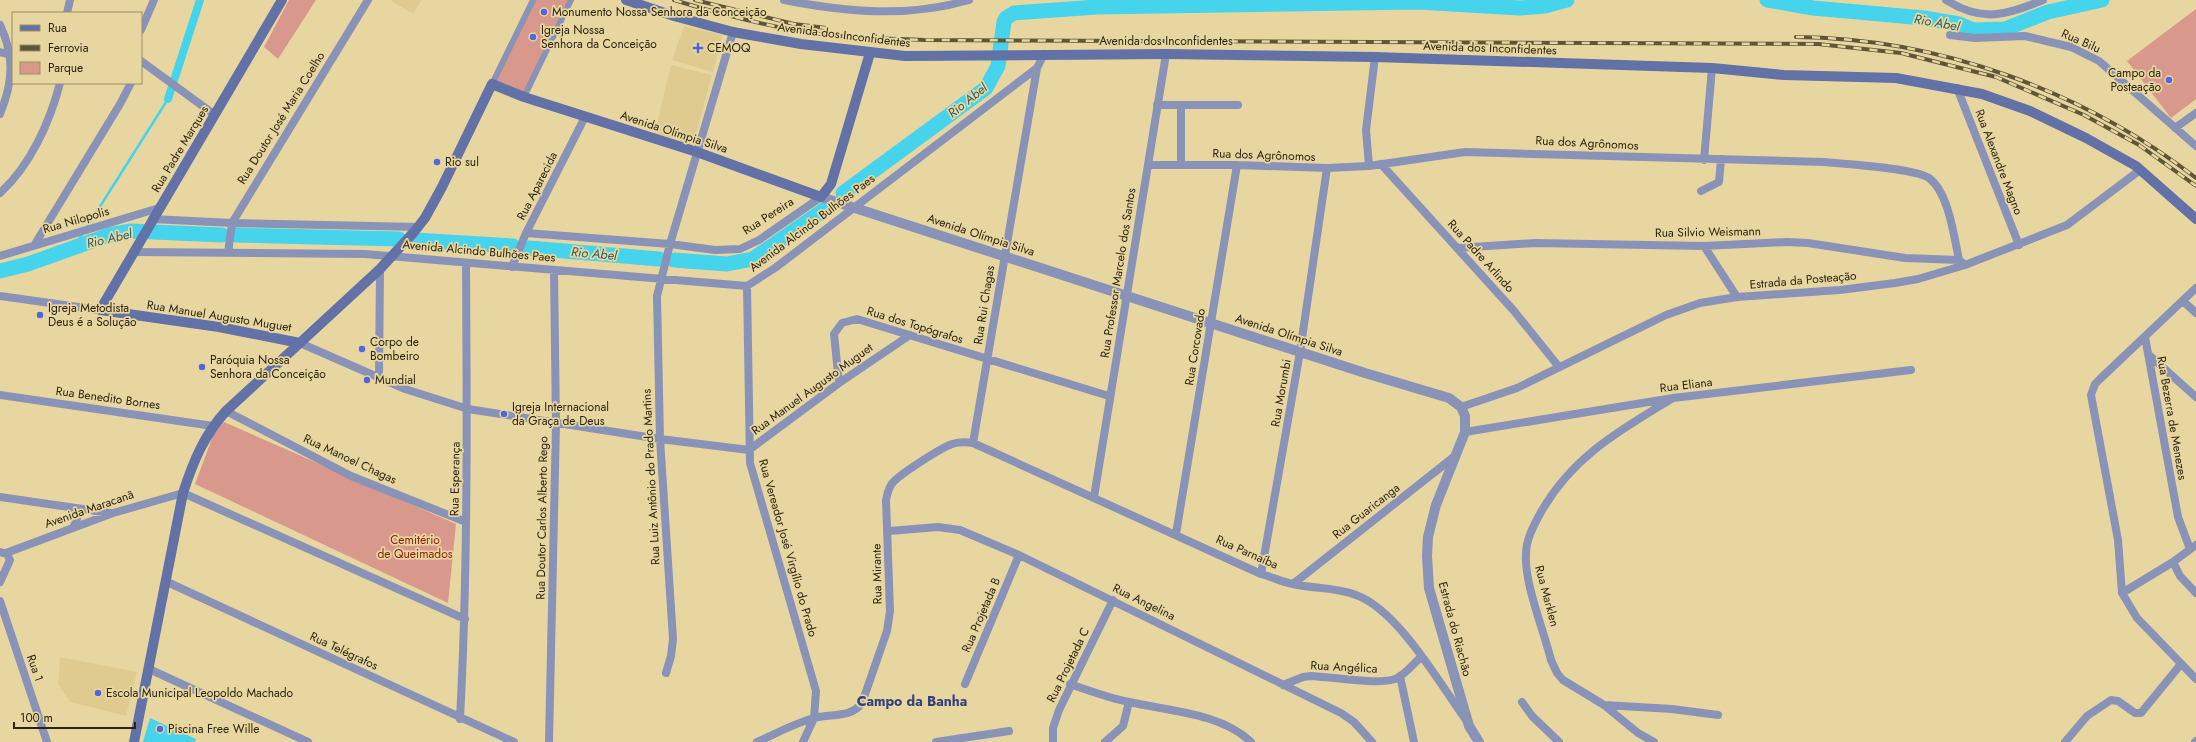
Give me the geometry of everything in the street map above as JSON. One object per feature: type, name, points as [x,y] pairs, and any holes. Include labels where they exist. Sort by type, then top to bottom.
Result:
[{"type":"main road","name":"Rua Padre Marques","points":[[100,310],[158,208],[215,116],[282,0]]},
{"type":"main road","name":"Avenida dos Inconfidentes","points":[[626,0],[674,16],[733,32],[801,44],[870,53],[940,57],[1044,54],[1375,57],[1712,68],[1784,75],[1896,78],[1957,88],[1982,94],[2030,111],[2086,138],[2140,170]]},
{"type":"main road","name":"Rua Pereira","points":[[825,198],[831,184],[870,53]]},
{"type":"main road","name":"Avenida Olímpia Silva","points":[[492,84],[524,97],[697,152],[825,198]]},
{"type":"main road","points":[[134,742],[183,493],[193,461],[213,426],[226,411],[380,269],[397,252],[416,229],[442,187],[492,84]]},
{"type":"main road","points":[[2140,170],[2196,219]]},
{"type":"main road","name":"Rua Manuel Augusto Muguet","points":[[100,310],[218,327],[300,343]]},
{"type":"street","points":[[67,12],[70,0]]},
{"type":"street","points":[[142,28],[154,0]]},
{"type":"street","name":"Rua Doutor José Maria Coelho","points":[[228,249],[231,225],[368,0]]},
{"type":"street","points":[[492,84],[533,0]]},
{"type":"street","points":[[524,97],[571,0]]},
{"type":"street","points":[[784,0],[846,9],[889,12],[935,9],[969,0]]},
{"type":"street","points":[[1946,0],[1966,10],[1989,16],[2013,11],[2043,0]]},
{"type":"street","points":[[0,25],[11,55],[8,88],[0,114]]},
{"type":"street","name":"Rua Luiz Antônio do Prado Martins","points":[[666,673],[671,656],[673,639],[660,439],[657,296],[669,247],[733,32]]},
{"type":"street","name":"Rua Bilu","points":[[1950,35],[1974,38],[2025,36],[2071,47],[2099,61],[2196,146]]},
{"type":"street","points":[[0,52],[11,55]]},
{"type":"street","name":"Rua Rui Chagas","points":[[973,443],[1037,68],[1044,54]]},
{"type":"street","name":"Rua Professor Marcelo dos Santos","points":[[1094,497],[1109,396],[1127,296],[1166,54]]},
{"type":"street","points":[[1369,166],[1366,140],[1367,115],[1375,57]]},
{"type":"street","points":[[142,62],[215,116]]},
{"type":"street","name":"Avenida Alcindo Bulhões Paes","points":[[135,249],[228,249],[365,254],[397,252],[466,262],[514,263],[554,270],[747,286],[775,268],[849,206],[1037,68]]},
{"type":"street","points":[[1704,160],[1712,68]]},
{"type":"street","points":[[0,193],[18,174],[34,147],[51,111],[60,84]]},
{"type":"street","points":[[35,244],[120,104],[130,84]]},
{"type":"street","name":"Rua Alexandre Magno","points":[[1957,88],[2019,245]]},
{"type":"street","points":[[1157,105],[1238,105]]},
{"type":"street","points":[[1181,105],[1181,165]]},
{"type":"street","points":[[2175,128],[2196,113]]},
{"type":"street","name":"Rua Aparecida","points":[[514,263],[525,236],[586,117]]},
{"type":"street","name":"Rua dos Agrônomos","points":[[1148,165],[1237,165],[1327,168],[1369,166],[1464,152],[1704,160],[1721,159],[1824,162],[1872,166],[1922,174],[1934,184],[1947,210],[1962,262]]},
{"type":"street","points":[[1701,191],[1719,182],[1721,159]]},
{"type":"street","name":"Rua Padre Arlindo","points":[[1381,164],[1514,311],[1559,367]]},
{"type":"street","name":"Rua Corcovado","points":[[1176,534],[1237,165]]},
{"type":"street","name":"Rua Morumbi","points":[[1261,574],[1300,352],[1327,168]]},
{"type":"street","name":"Estrada da Posteação","points":[[1461,407],[1517,388],[1682,308],[1737,297],[1840,290],[1918,279],[1962,262],[2019,245],[2067,226],[2140,170]]},
{"type":"street","name":"Avenida Olímpia Silva","points":[[825,198],[1300,352],[1448,398],[1461,407]]},
{"type":"street","name":"Rua Pereira","points":[[525,236],[715,250],[740,249],[759,240],[825,198]]},
{"type":"street","name":"Rua Nilopolis","points":[[0,256],[35,244],[158,208]]},
{"type":"street","name":"Avenida Alcindo Bulhões Paes","points":[[151,220],[231,225],[416,229]]},
{"type":"street","name":"Rua Silvio Weismann","points":[[1457,248],[1534,243],[1704,246],[1787,242],[1808,243],[1905,258],[1962,262]]},
{"type":"street","points":[[1704,246],[1737,297]]},
{"type":"street","name":"Rua Esperança","points":[[460,719],[465,620],[468,410],[466,262]]},
{"type":"street","points":[[379,378],[380,269]]},
{"type":"street","name":"Rua Doutor Carlos Alberto Rego","points":[[549,742],[556,424],[554,270]]},
{"type":"street","name":"Rua Vereador José Virgílio do Prado","points":[[747,286],[749,450],[753,475],[812,674],[816,695],[814,718],[803,742]]},
{"type":"street","points":[[2196,288],[2095,384],[2091,395],[2118,540],[2122,593],[2125,602],[2137,618],[2196,679]]},
{"type":"street","name":"Rua Manuel Augusto Muguet","points":[[0,296],[100,310]]},
{"type":"street","points":[[2183,301],[2196,313]]},
{"type":"street","name":"Rua dos Topógrafos","points":[[839,383],[834,334],[842,324],[857,319],[987,360],[1109,396]]},
{"type":"street","name":"Rua Manuel Augusto Muguet","points":[[300,343],[379,378],[436,400],[468,410],[660,439],[749,450],[839,383],[910,335]]},
{"type":"street","name":"Rua Bezerra de Menezes","points":[[2145,337],[2178,517],[2193,547]]},
{"type":"street","points":[[2149,355],[2196,397]]},
{"type":"street","name":"Rua Eliana","points":[[1466,432],[1673,398],[1911,370]]},
{"type":"street","name":"Rua Benedito Bornes","points":[[0,395],[213,426]]},
{"type":"street","name":"Rua Marklen","points":[[1654,742],[1638,733],[1604,705],[1563,680],[1554,667],[1529,580],[1526,554],[1527,545],[1537,520],[1548,500],[1577,464],[1607,438],[1673,398]]},
{"type":"street","points":[[1461,407],[1466,421],[1466,432]]},
{"type":"street","name":"Rua Manoel Chagas","points":[[226,411],[352,476],[466,522]]},
{"type":"street","name":"Estrada do Riachão","points":[[1466,432],[1440,491],[1432,519],[1428,537],[1427,572],[1436,614],[1469,726],[1479,742]]},
{"type":"street","name":"Rua Mirante","points":[[757,742],[814,718],[851,712],[860,706],[865,696],[887,631],[890,611],[889,531],[886,500],[891,484],[897,478],[950,445],[959,442],[973,443]]},
{"type":"street","name":"Rua Parnaíba","points":[[973,443],[1176,534],[1261,574],[1293,584],[1345,592],[1368,600],[1388,615],[1421,657],[1469,726]]},
{"type":"street","name":"Rua Guaricanga","points":[[1293,584],[1455,456]]},
{"type":"street","points":[[183,493],[465,620]]},
{"type":"street","name":"Avenida Maracanã","points":[[0,582],[10,561],[3,552],[113,513],[183,493]]},
{"type":"street","points":[[0,497],[113,513]]},
{"type":"street","points":[[73,528],[77,519],[75,508]]},
{"type":"street","name":"Rua Angelina","points":[[889,531],[954,528],[1019,555],[1347,716],[1372,742]]},
{"type":"street","points":[[2122,593],[2173,562],[2193,547]]},
{"type":"street","name":"Rua Projetada B","points":[[965,684],[1019,555]]},
{"type":"street","points":[[2173,562],[2180,576],[2196,593]]},
{"type":"street","name":"Rua Telégrafos","points":[[165,581],[460,719],[514,742]]},
{"type":"street","name":"Rua Projetada C","points":[[1053,742],[1055,720],[1070,684],[1113,600]]},
{"type":"street","name":"Rua 1","points":[[0,601],[47,742]]},
{"type":"street","name":"Rua Angélica","points":[[1283,684],[1303,677],[1382,681],[1400,676],[1421,657]]},
{"type":"street","points":[[2064,742],[2087,716],[2111,700],[2118,701],[2135,713],[2141,712],[2181,664]]},
{"type":"street","points":[[149,669],[308,742]]},
{"type":"street","points":[[1400,676],[1414,742]]},
{"type":"street","points":[[1070,684],[1129,702],[1177,711],[1218,723],[1239,732],[1251,742]]},
{"type":"street","points":[[1106,742],[1123,726],[1129,702]]},
{"type":"street","points":[[1522,702],[1532,716],[1559,742]]},
{"type":"street","points":[[1604,705],[1672,709],[1718,715]]},
{"type":"street","points":[[936,742],[1008,731]]},
{"type":"shaded area","points":[[390,0],[422,0],[413,14]]},
{"type":"shaded area","name":"CEMOQ","points":[[684,26],[722,35],[713,72],[672,60]]},
{"type":"shaded area","points":[[671,65],[712,75],[693,145],[654,135]]},
{"type":"shaded area","name":"Escola Municipal Leopoldo Machado","points":[[60,657],[137,672],[126,716],[70,702],[58,684]]},
{"type":"green space","points":[[289,0],[316,0],[278,59],[264,47]]},
{"type":"green space","points":[[533,0],[571,0],[524,97],[492,84]]},
{"type":"green space","name":"Campo da Posteação","points":[[2196,9],[2196,99],[2171,118],[2127,61]]},
{"type":"green space","name":"Cemitério de Queimados","points":[[224,422],[456,524],[448,603],[195,484],[214,433]]},
{"type":"water","name":"Piscina Free Wille","points":[[150,718],[196,739],[195,742],[143,742]]},
{"type":"waterway","points":[[168,99],[200,0]]},
{"type":"waterway","name":"Rio Abel","points":[[843,193],[986,88],[998,66],[1004,22],[1006,18],[1014,13],[1097,7],[1417,2],[1520,8],[1545,6],[1567,0]]},
{"type":"waterway","name":"Rio Abel","points":[[1767,0],[1813,8],[1924,18],[1959,24],[1973,30],[2005,29],[2048,12],[2102,0]]},
{"type":"waterway","points":[[87,227],[168,99]]},
{"type":"waterway","name":"Rio Abel","points":[[674,260],[727,264],[753,259],[828,207]]},
{"type":"waterway","name":"Rio Abel","points":[[0,271],[28,264],[109,235],[131,231],[222,235]]},
{"type":"waterway","points":[[74,247],[83,233]]},
{"type":"waterway","name":"Rio Abel","points":[[236,235],[399,239]]},
{"type":"waterway","name":"Rio Abel","points":[[415,240],[513,246]]},
{"type":"waterway","name":"Rio Abel","points":[[529,248],[659,259]]},
{"type":"railway","points":[[674,0],[703,9],[793,30],[825,35],[875,38],[924,40],[1818,44],[1901,53],[1996,77],[2084,115],[2139,145],[2196,186]]},
{"type":"railway","points":[[695,0],[794,24],[826,28]]},
{"type":"railway","points":[[1796,37],[1849,40],[1903,47],[1955,59],[2007,75],[2058,95],[2106,119],[2152,147],[2196,178]]},
{"type":"place","name":"Monumento Nossa Senhora da Conceição","points":[[544,12]]},
{"type":"place","name":"Igreja Nossa Senhora da Conceição","points":[[533,37]]},
{"type":"place","name":"CEMOQ","points":[[698,48]]},
{"type":"place","name":"Campo da Posteação","points":[[2169,80]]},
{"type":"place","name":"Rio sul","points":[[437,162]]},
{"type":"place","name":"Igreja Metodista Deus é a Solução","points":[[40,315]]},
{"type":"place","name":"Corpo de Bombeiro","points":[[362,349]]},
{"type":"place","name":"Paróquia Nossa Senhora da Conceição","points":[[202,367]]},
{"type":"place","name":"Mundial","points":[[367,380]]},
{"type":"place","name":"Igreja Internacional da Graça de Deus","points":[[504,414]]},
{"type":"place","name":"Escola Municipal Leopoldo Machado","points":[[98,693]]},
{"type":"place","name":"Piscina Free Wille","points":[[160,729]]},
{"type":"district","name":"Campo da Banha","points":[[912,701]]}]
